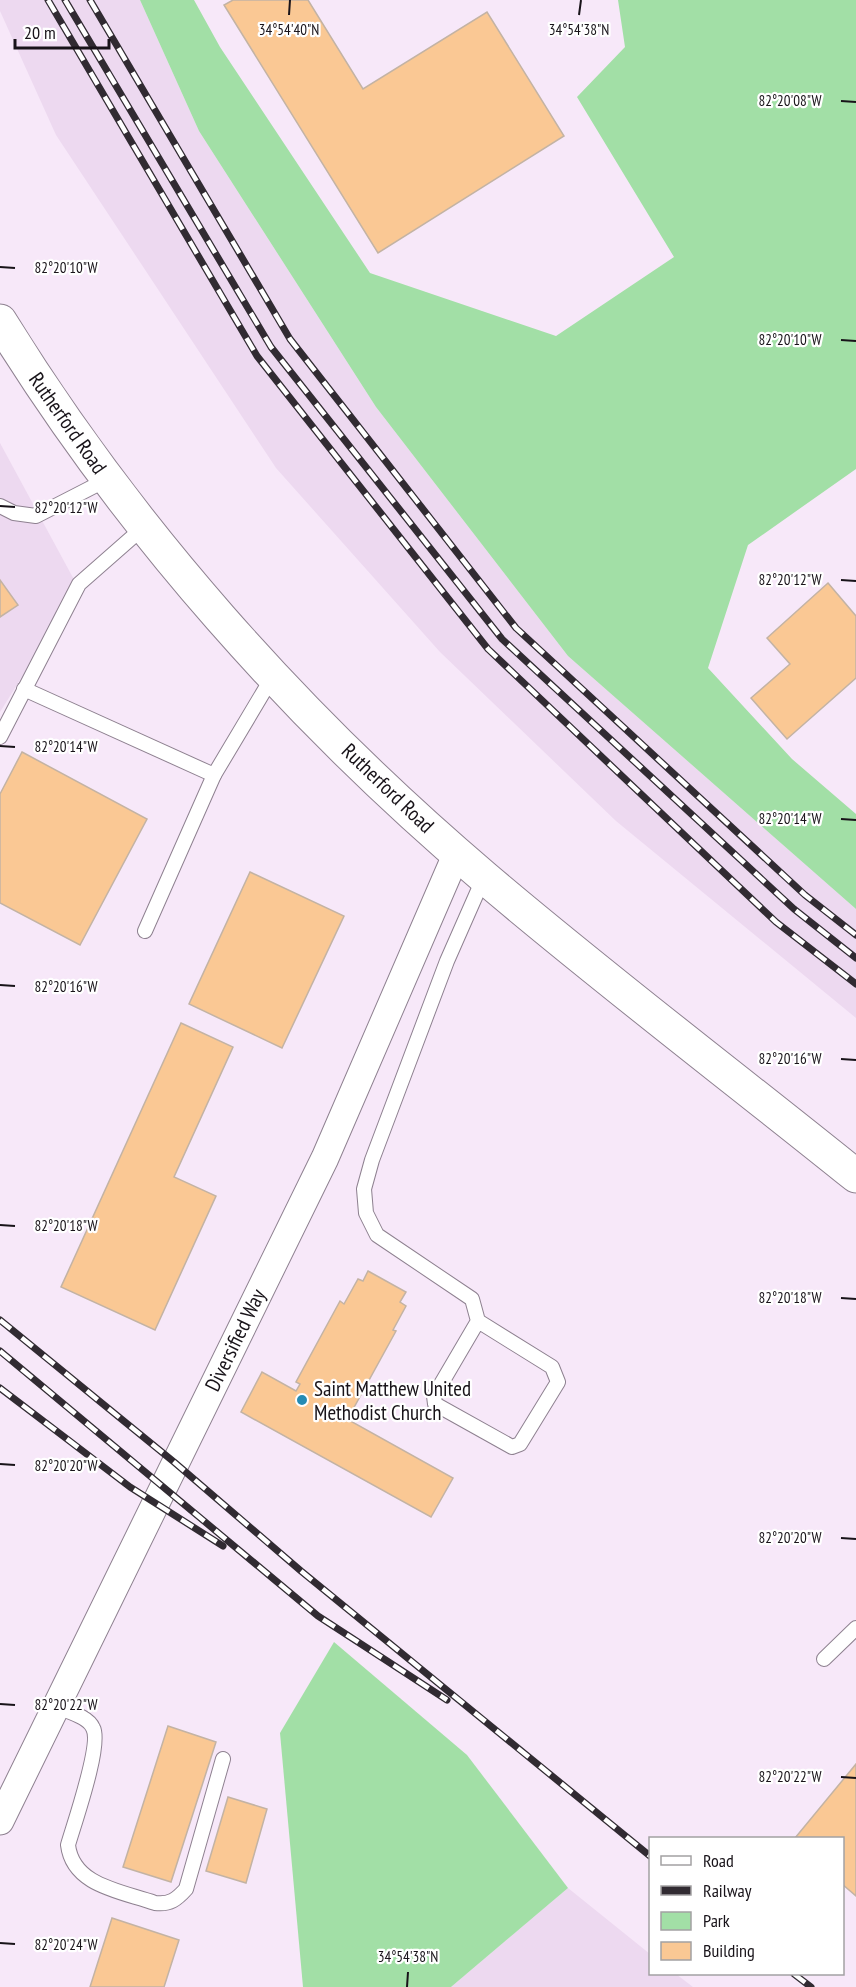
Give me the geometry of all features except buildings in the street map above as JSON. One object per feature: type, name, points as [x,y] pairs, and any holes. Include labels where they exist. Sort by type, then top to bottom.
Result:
[{"type":"street","name":"Rutherford Road","points":[[0,321],[23,359],[108,479],[182,573],[273,676],[386,789],[484,878],[856,1176]]},
{"type":"street","name":"Diversified Way","points":[[0,1821],[325,1158],[457,853]]},
{"type":"lane","points":[[0,506],[14,513],[36,516],[108,479]]},
{"type":"lane","points":[[0,737],[79,584],[145,526]]},
{"type":"lane","points":[[145,932],[214,775],[273,676]]},
{"type":"lane","points":[[24,689],[214,775]]},
{"type":"lane","points":[[478,1321],[434,1396],[435,1404],[512,1447],[520,1444],[558,1382],[557,1374],[552,1367],[478,1321],[472,1299],[377,1234],[366,1213],[364,1189],[372,1160],[447,961],[484,878]]},
{"type":"lane","points":[[824,1659],[856,1628]]},
{"type":"lane","points":[[57,1707],[87,1720],[93,1727],[96,1737],[94,1753],[68,1845],[70,1860],[78,1872],[88,1880],[155,1903],[165,1904],[177,1899],[186,1889],[223,1759]]},
{"type":"shaded area","points":[[0,0],[140,0],[199,131],[376,407],[568,656],[856,909],[856,1018],[616,821],[440,652],[276,468],[56,135],[0,11]]},
{"type":"shaded area","points":[[0,443],[78,587],[0,712]]},
{"type":"shaded area","points":[[568,1888],[649,1953],[649,1975],[677,1975],[693,1987],[451,1987]]},
{"type":"green space","points":[[140,0],[194,0],[220,47],[370,273],[556,336],[674,257],[577,97],[625,47],[618,0],[856,0],[856,469],[748,545],[708,668],[792,759],[856,814],[856,909],[568,656],[376,407],[199,131]]},
{"type":"green space","points":[[334,1642],[467,1755],[568,1888],[451,1987],[303,1987],[280,1733]]},
{"type":"railway","points":[[48,0],[257,356],[488,649],[776,922],[856,984]]},
{"type":"railway","points":[[65,0],[271,347],[502,639],[794,909],[856,958]]},
{"type":"railway","points":[[90,0],[290,339],[516,628],[805,895],[856,935]]},
{"type":"railway","points":[[0,1320],[174,1462],[301,1571],[649,1855]]},
{"type":"railway","points":[[0,1351],[318,1616],[447,1700]]},
{"type":"railway","points":[[0,1388],[130,1487],[223,1546]]},
{"type":"railway","points":[[795,1975],[811,1987]]},
{"type":"place","name":"Saint Matthew United Methodist Church","points":[[302,1400]]}]
